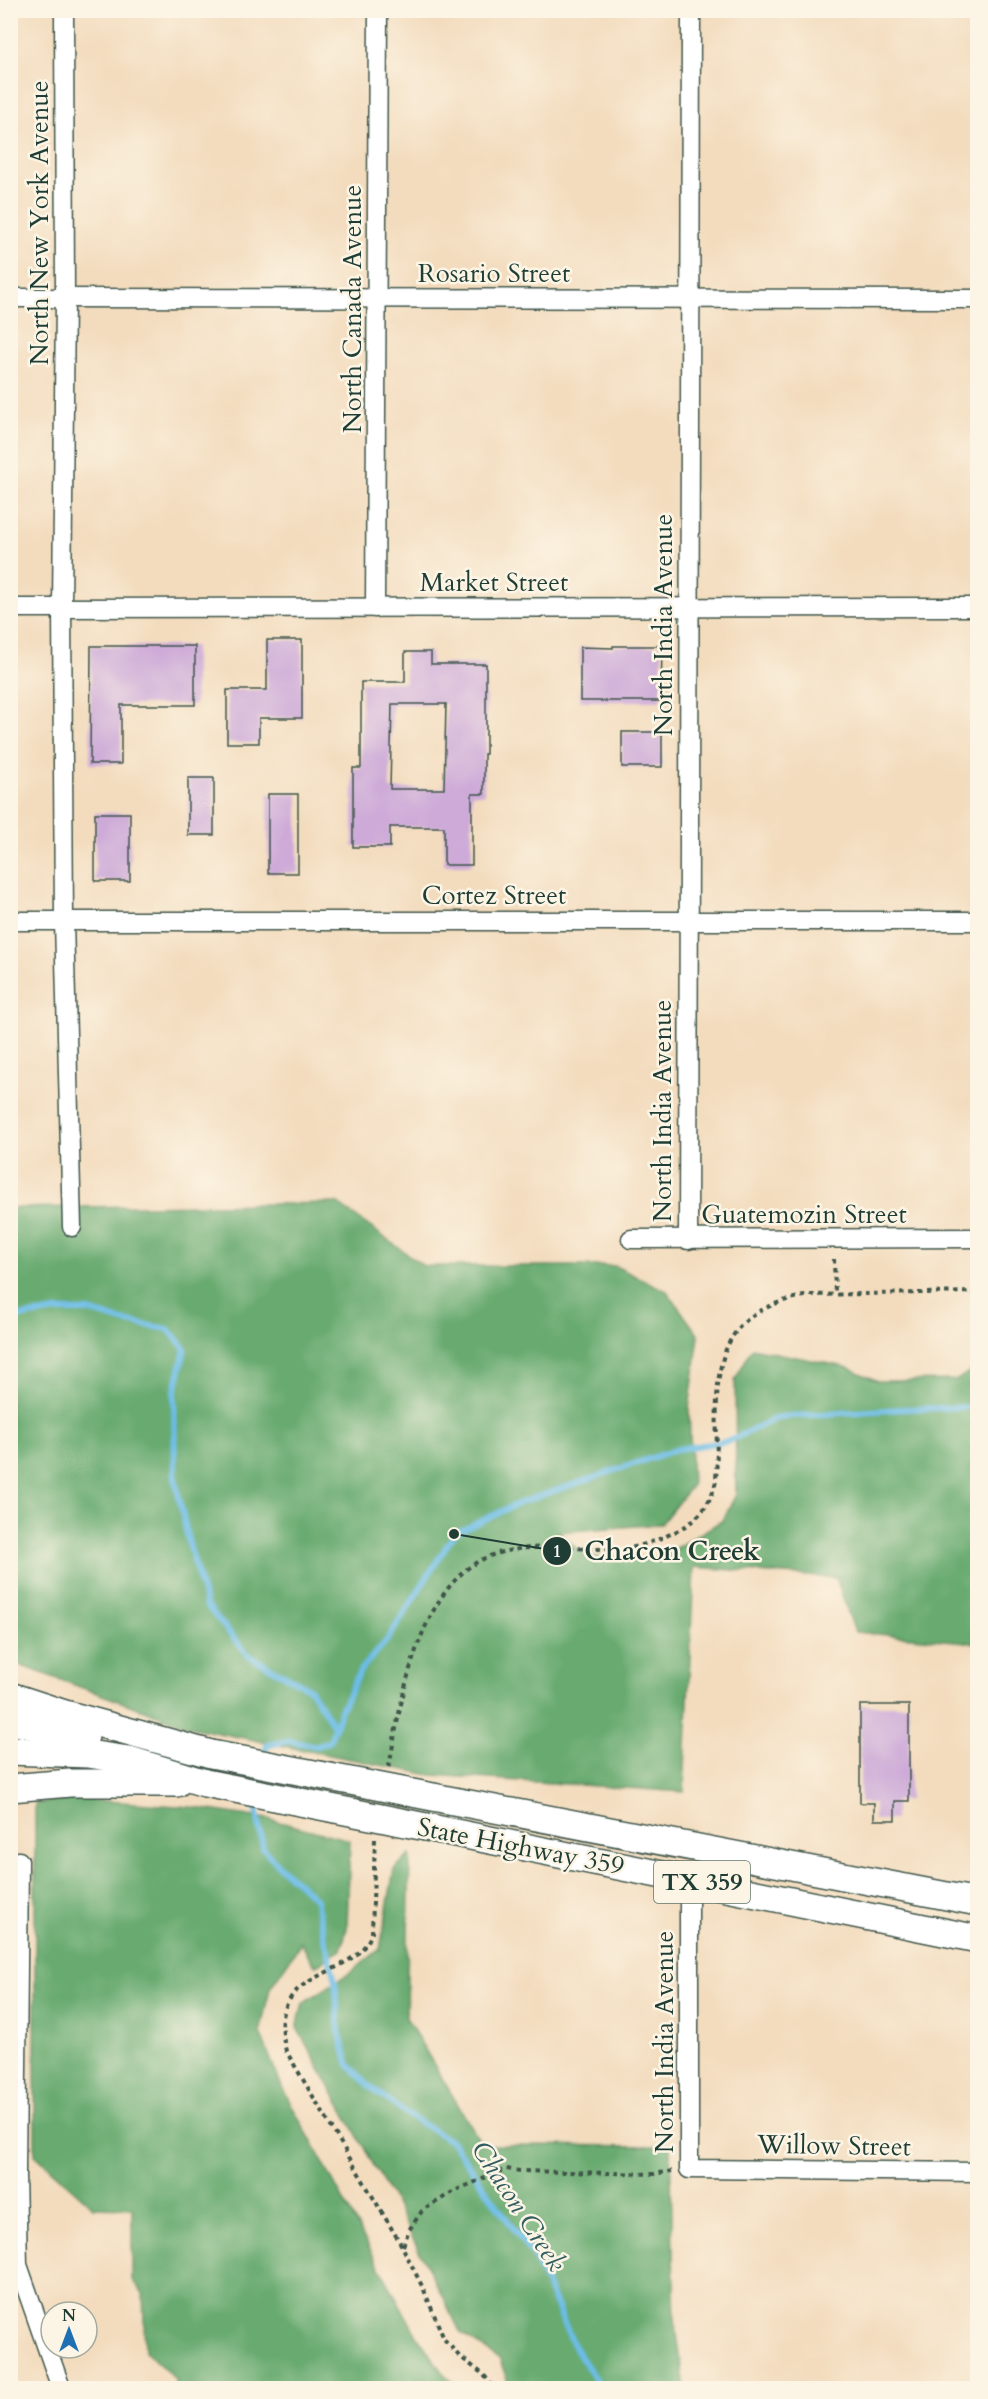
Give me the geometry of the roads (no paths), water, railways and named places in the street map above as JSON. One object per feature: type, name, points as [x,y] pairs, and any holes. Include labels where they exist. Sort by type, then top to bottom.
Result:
[{"type":"main road","points":[[10,1696],[65,1714],[211,1754]]},
{"type":"main road","points":[[10,1721],[131,1744],[211,1754]]},
{"type":"main road","points":[[10,1751],[88,1754],[129,1760],[205,1783]]},
{"type":"main road","name":"State Highway 359","points":[[211,1754],[978,1902]]},
{"type":"main road","points":[[10,1765],[78,1766],[205,1783]]},
{"type":"main road","points":[[10,1788],[70,1783],[205,1783]]},
{"type":"main road","name":"State Highway 359","points":[[205,1783],[978,1939]]},
{"type":"street","name":"North New York Avenue","points":[[64,10],[65,298],[62,608],[64,921],[72,1227]]},
{"type":"street","name":"North Canada Avenue","points":[[375,608],[378,10]]},
{"type":"street","name":"North India Avenue","points":[[688,1240],[691,10]]},
{"type":"street","name":"Rosario Street","points":[[10,298],[978,299]]},
{"type":"street","name":"Market Street","points":[[10,608],[978,607]]},
{"type":"street","name":"Cortez Street","points":[[10,921],[978,921]]},
{"type":"street","name":"Guatemozin Street","points":[[631,1239],[978,1238]]},
{"type":"street","points":[[15,1861],[13,2174],[18,2265],[61,2388]]},
{"type":"street","name":"North India Avenue","points":[[689,1879],[689,2169]]},
{"type":"street","name":"Willow Street","points":[[689,2169],[978,2172]]},
{"type":"waterway","points":[[10,1318],[57,1311],[89,1311],[122,1321],[168,1329],[185,1349],[174,1394],[175,1478],[188,1540],[206,1605],[249,1656],[310,1689],[335,1728]]},
{"type":"waterway","name":"Chacon Creek","points":[[262,1757],[267,1745],[289,1741],[318,1746],[330,1741],[340,1712],[361,1669],[388,1639],[454,1534],[519,1503],[678,1449],[729,1441],[779,1417],[978,1407]]},
{"type":"waterway","name":"Chacon Creek","points":[[255,1801],[263,1848],[281,1868],[315,1898],[335,1981],[339,2032],[349,2065],[368,2085],[406,2114],[452,2142],[535,2259],[576,2350],[602,2388]]},
{"type":"place","name":"Chacon Creek","points":[[454,1534]]}]
